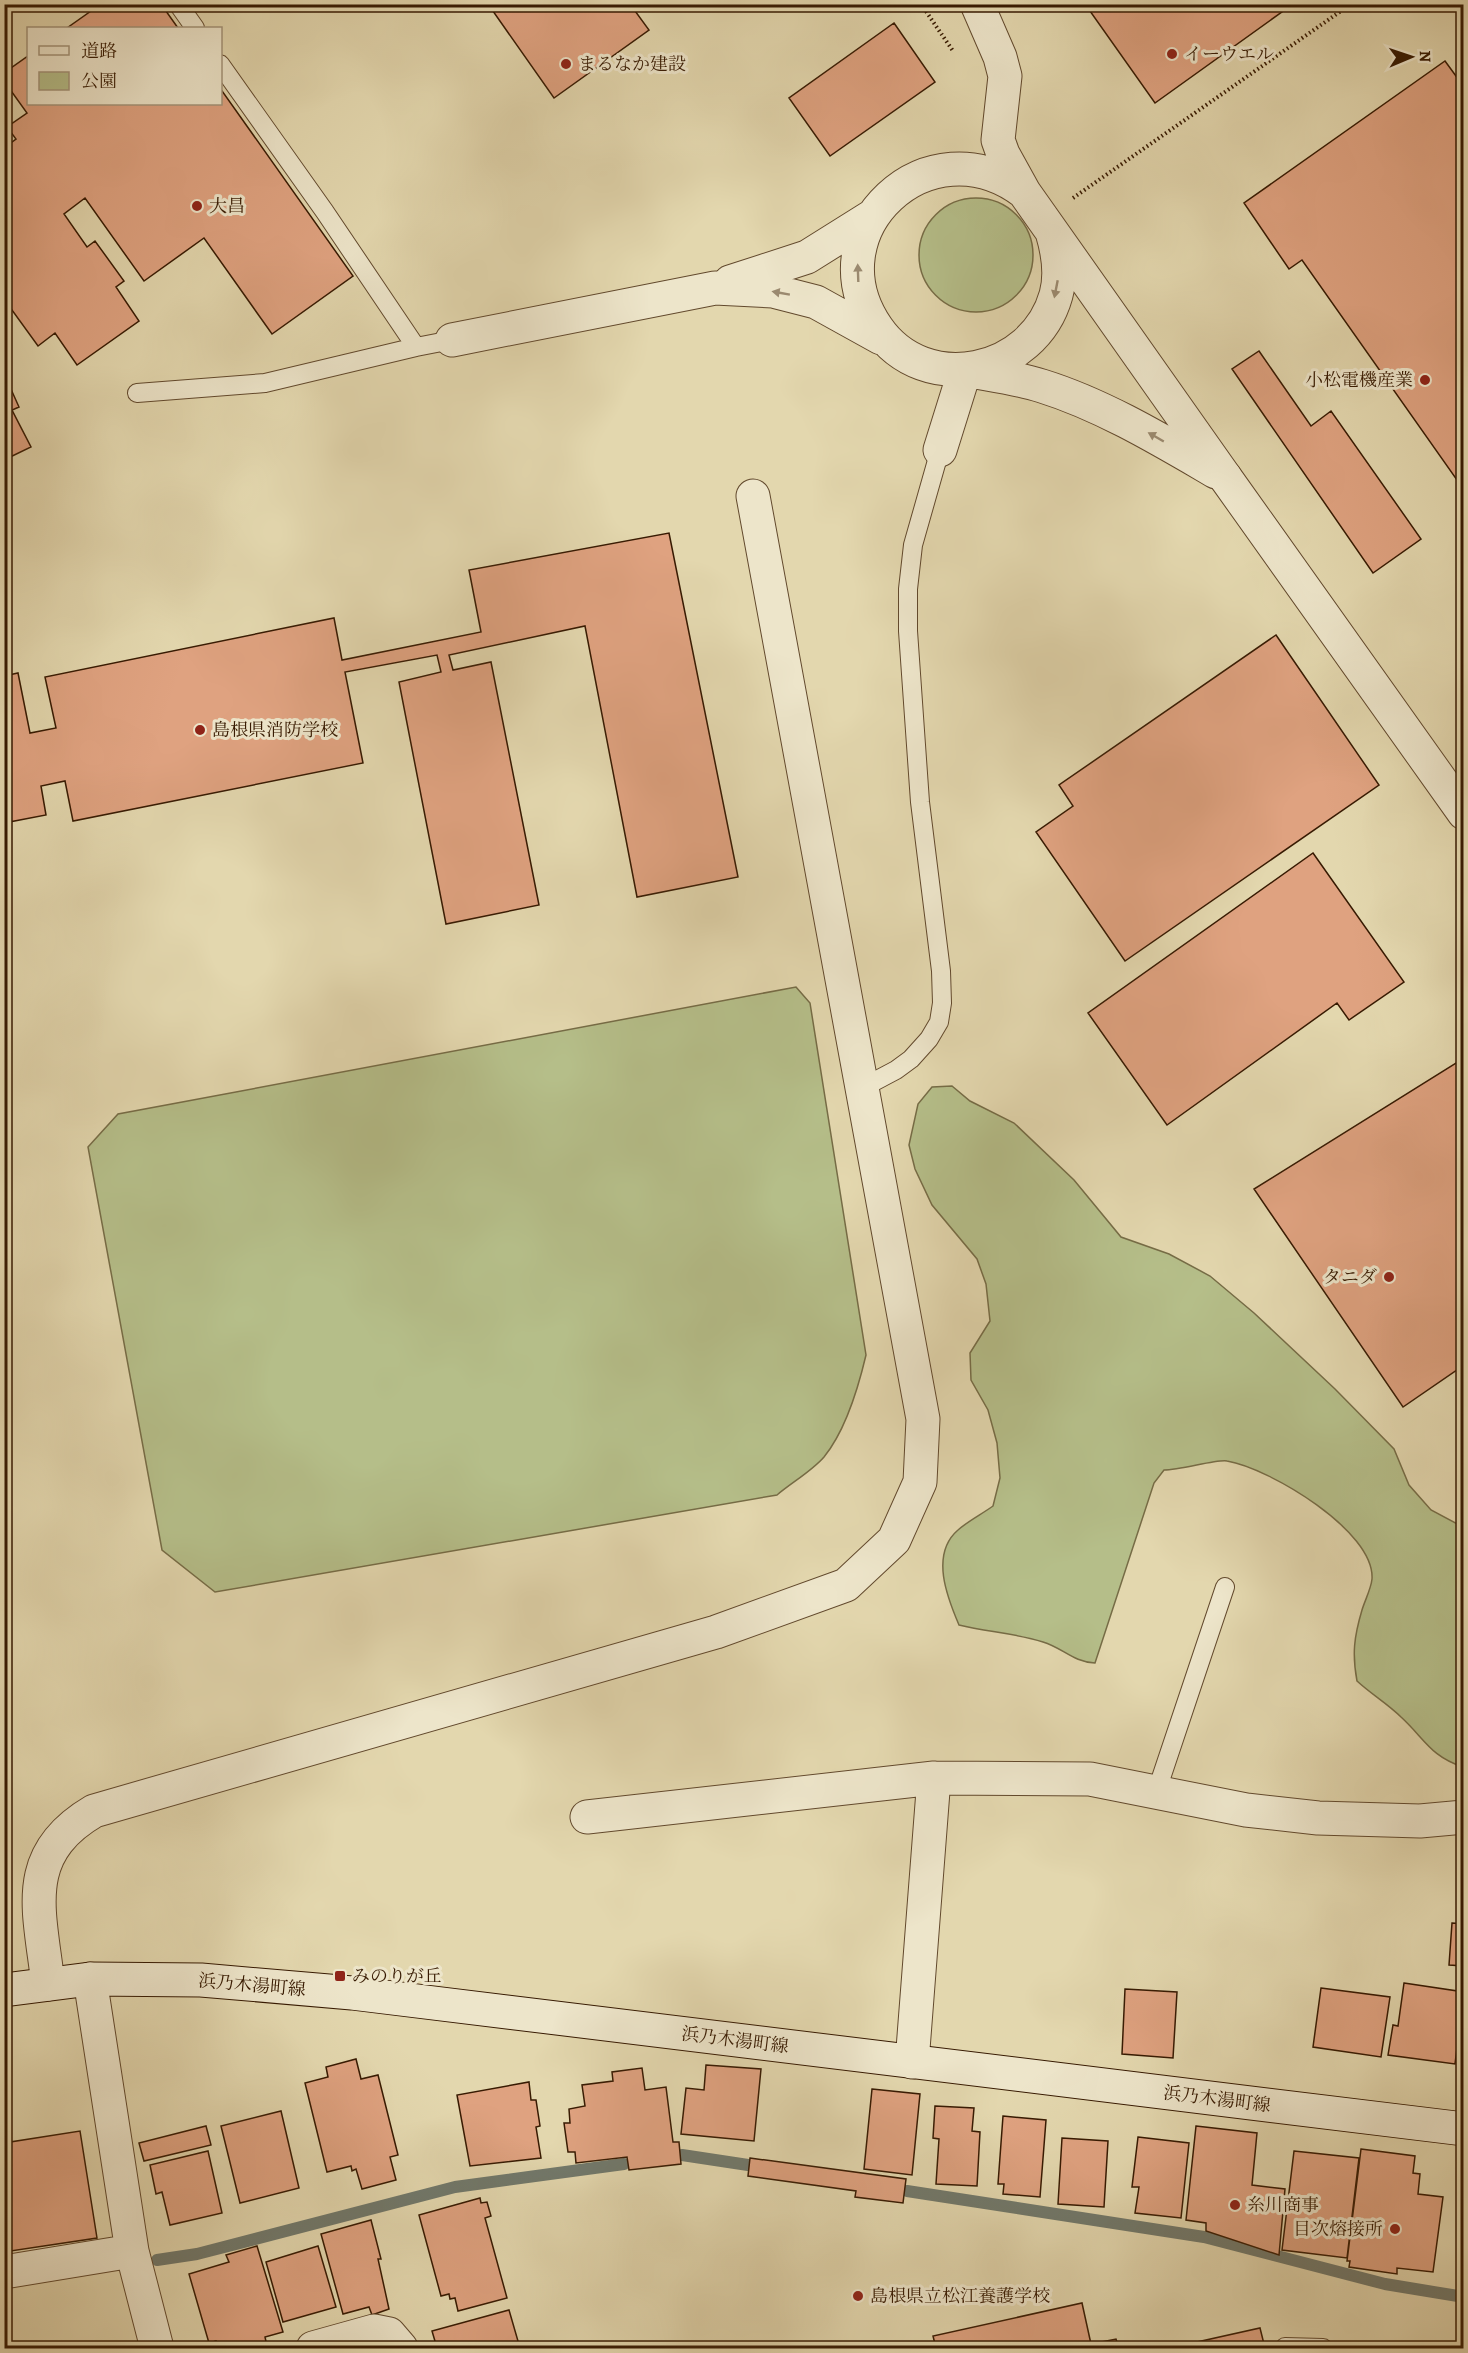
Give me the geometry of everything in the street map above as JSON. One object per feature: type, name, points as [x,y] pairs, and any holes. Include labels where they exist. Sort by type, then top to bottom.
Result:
[{"type":"street","points":[[977,4],[1000,57],[1005,76],[998,140],[1002,154],[1024,192],[1464,813]]},
{"type":"street","points":[[452,340],[715,288],[747,274],[807,257],[874,215],[898,188],[920,176],[943,169],[968,168],[986,172],[1003,178],[1024,192]]},
{"type":"street","points":[[874,215],[860,249],[858,280],[866,310],[876,327],[907,356],[945,369],[966,370],[1041,386],[1070,396],[1144,430],[1225,477]]},
{"type":"street","points":[[966,370],[986,366],[1014,354],[1043,324],[1053,304],[1058,280],[1058,255],[1053,232]]},
{"type":"street","points":[[715,288],[773,291],[816,302],[891,343]]},
{"type":"street","points":[[940,450],[966,370]]},
{"type":"street","points":[[48,1984],[38,1900],[47,1854],[71,1824],[94,1810],[716,1632],[846,1585],[894,1540],[920,1482],[923,1419],[753,496]]},
{"type":"street","points":[[912,2062],[934,1778]]},
{"type":"street","points":[[587,1817],[934,1778],[1090,1779],[1246,1810],[1318,1818],[1420,1821],[1464,1817]]},
{"type":"street","points":[[90,1980],[132,2251],[157,2349]]},
{"type":"street","name":"浜乃木湯町線","points":[[4,1990],[90,1980],[201,1980],[352,1993],[1464,2129]]},
{"type":"street","points":[[4,2272],[132,2251]]},
{"type":"street","points":[[313,2349],[374,2331],[389,2334],[401,2349]]},
{"type":"lane","points":[[178,4],[194,27]]},
{"type":"lane","points":[[222,67],[325,212],[416,348]]},
{"type":"lane","points":[[137,393],[265,383],[452,340]]},
{"type":"lane","points":[[862,1088],[896,1070],[929,1040],[939,1022],[942,1003],[920,802],[908,631],[908,589],[913,545],[940,450]]},
{"type":"lane","points":[[1156,1793],[1225,1587]]},
{"type":"lane","points":[[1285,2347],[1323,2349]]},
{"type":"path","points":[[1079,193],[1351,4]]},
{"type":"green space","points":[[976,198],[998,203],[1016,215],[1028,233],[1033,255],[1028,277],[1016,295],[998,307],[976,312],[954,307],[936,295],[924,277],[919,255],[924,233],[936,215],[954,203]]},
{"type":"green space","points":[[796,987],[810,1003],[866,1355],[845,1422],[832,1446],[814,1467],[777,1495],[215,1592],[162,1550],[88,1147],[118,1114]]},
{"type":"green space","points":[[952,1086],[970,1101],[1014,1123],[1074,1180],[1121,1237],[1169,1254],[1210,1276],[1254,1313],[1335,1389],[1394,1449],[1409,1485],[1431,1510],[1463,1527],[1463,1767],[1435,1752],[1396,1712],[1357,1681],[1354,1654],[1356,1637],[1372,1579],[1368,1560],[1357,1541],[1339,1522],[1316,1505],[1292,1489],[1245,1466],[1222,1461],[1164,1470],[1154,1483],[1095,1663],[1080,1660],[1032,1639],[959,1625],[946,1589],[943,1563],[945,1551],[958,1530],[993,1506],[1000,1478],[997,1443],[988,1410],[971,1380],[970,1353],[990,1321],[986,1284],[977,1259],[932,1205],[915,1169],[909,1145],[918,1104],[932,1087]]},
{"type":"building","points":[[101,4],[161,4],[177,27],[68,27]]},
{"type":"building","name":"まるなか建設","points":[[488,4],[630,4],[649,30],[554,98]]},
{"type":"building","name":"イーウエル","points":[[1085,4],[1293,4],[1155,103]]},
{"type":"building","points":[[894,23],[935,82],[830,156],[789,98]]},
{"type":"building","name":"大昌","points":[[27,57],[27,105],[222,105],[222,91],[353,276],[272,334],[204,238],[144,281],[85,198],[64,214],[87,247],[95,241],[124,281],[116,287],[139,321],[77,365],[55,333],[38,346],[4,299],[4,148],[16,139],[7,127],[27,113],[4,81],[4,73]]},
{"type":"building","name":"小松電機産業","points":[[1445,61],[1464,87],[1464,490],[1302,260],[1289,269],[1244,203]]},
{"type":"building","points":[[1259,351],[1311,426],[1331,411],[1421,539],[1373,573],[1232,369]]},
{"type":"building","points":[[10,387],[19,407],[12,410],[31,447],[4,460],[4,389]]},
{"type":"building","name":"島根県消防学校","points":[[669,533],[738,877],[637,897],[585,626],[449,655],[453,670],[491,662],[539,905],[446,924],[399,682],[441,672],[437,655],[345,672],[363,763],[73,821],[65,781],[41,786],[46,815],[4,823],[4,676],[18,673],[30,733],[56,728],[45,677],[334,618],[342,660],[481,632],[469,570]]},
{"type":"building","points":[[1276,635],[1379,785],[1125,961],[1036,832],[1073,806],[1059,785]]},
{"type":"building","points":[[1313,853],[1404,982],[1349,1020],[1337,1003],[1167,1125],[1088,1013]]},
{"type":"building","name":"タニダ","points":[[1464,1058],[1464,1365],[1403,1407],[1254,1189]]},
{"type":"building","points":[[1452,1923],[1464,1924],[1464,1966],[1449,1965]]},
{"type":"building","points":[[1404,1983],[1464,1992],[1455,2064],[1388,2055],[1393,2025],[1398,2026]]},
{"type":"building","points":[[1321,1988],[1390,1997],[1381,2057],[1313,2047]]},
{"type":"building","points":[[1125,1989],[1177,1992],[1173,2058],[1122,2054]]},
{"type":"building","points":[[356,2059],[361,2079],[378,2075],[398,2155],[390,2157],[396,2180],[362,2189],[356,2169],[352,2171],[351,2166],[327,2172],[305,2083],[328,2077],[326,2067]]},
{"type":"building","points":[[706,2065],[761,2069],[754,2141],[681,2134],[686,2088],[704,2090]]},
{"type":"building","points":[[642,2068],[645,2090],[666,2087],[673,2142],[679,2142],[681,2164],[629,2170],[627,2157],[576,2163],[575,2152],[568,2152],[564,2123],[570,2123],[569,2109],[585,2106],[582,2085],[613,2081],[612,2072]]},
{"type":"building","points":[[529,2082],[531,2100],[536,2100],[540,2126],[536,2127],[541,2158],[470,2166],[457,2095]]},
{"type":"building","points":[[872,2089],[920,2094],[912,2175],[864,2169]]},
{"type":"building","points":[[935,2106],[974,2108],[972,2131],[980,2132],[977,2186],[936,2184],[939,2139],[933,2138]]},
{"type":"building","points":[[281,2111],[299,2188],[240,2203],[221,2126]]},
{"type":"building","points":[[1003,2116],[1046,2120],[1040,2197],[1003,2194],[1004,2184],[998,2184]]},
{"type":"building","points":[[206,2126],[211,2145],[144,2161],[139,2143]]},
{"type":"building","name":"糸川商事","points":[[1196,2126],[1257,2133],[1252,2185],[1285,2189],[1279,2255],[1206,2231],[1206,2223],[1186,2220]]},
{"type":"building","points":[[80,2131],[97,2238],[4,2252],[4,2143]]},
{"type":"building","points":[[1138,2137],[1189,2143],[1181,2218],[1135,2213],[1139,2187],[1132,2187]]},
{"type":"building","points":[[1062,2138],[1108,2141],[1104,2207],[1058,2204]]},
{"type":"building","name":"目次熔接所","points":[[1361,2149],[1415,2156],[1413,2173],[1420,2174],[1418,2194],[1443,2197],[1433,2272],[1397,2268],[1397,2274],[1349,2267],[1350,2261],[1347,2261]]},
{"type":"building","points":[[208,2151],[222,2213],[170,2225],[162,2192],[156,2194],[150,2165]]},
{"type":"building","points":[[1294,2151],[1359,2158],[1347,2258],[1282,2250]]},
{"type":"building","points":[[750,2158],[906,2179],[903,2203],[855,2197],[856,2191],[748,2176]]},
{"type":"building","points":[[480,2198],[481,2203],[487,2202],[491,2216],[485,2218],[507,2298],[458,2311],[455,2298],[450,2299],[449,2294],[441,2296],[419,2215]]},
{"type":"building","points":[[371,2220],[381,2259],[378,2259],[389,2309],[372,2315],[369,2307],[343,2314],[321,2234]]},
{"type":"building","points":[[257,2246],[283,2332],[265,2337],[267,2346],[218,2348],[216,2341],[209,2343],[189,2274],[229,2262],[226,2255]]},
{"type":"building","points":[[318,2246],[336,2307],[283,2322],[266,2262]]},
{"type":"building","points":[[1082,2303],[1091,2344],[1116,2339],[1119,2348],[936,2348],[933,2336]]},
{"type":"building","points":[[509,2310],[520,2348],[437,2348],[432,2331]]},
{"type":"building","points":[[1260,2328],[1265,2348],[1170,2348]]},
{"type":"waterway","points":[[682,2155],[748,2165]]},
{"type":"waterway","points":[[157,2260],[197,2254],[455,2187],[624,2164]]},
{"type":"waterway","points":[[907,2191],[1204,2237],[1385,2284],[1464,2297]]},
{"type":"place","name":"イーウエル","points":[[1172,54]]},
{"type":"place","name":"まるなか建設","points":[[566,64]]},
{"type":"place","name":"大昌","points":[[197,206]]},
{"type":"place","name":"小松電機産業","points":[[1425,380]]},
{"type":"place","name":"島根県消防学校","points":[[200,730]]},
{"type":"place","name":"タニダ","points":[[1389,1277]]},
{"type":"place","name":"みのりが丘","points":[[340,1976]]},
{"type":"place","name":"糸川商事","points":[[1235,2205]]},
{"type":"place","name":"目次熔接所","points":[[1395,2229]]},
{"type":"place","name":"島根県立松江養護学校","points":[[858,2296]]}]
